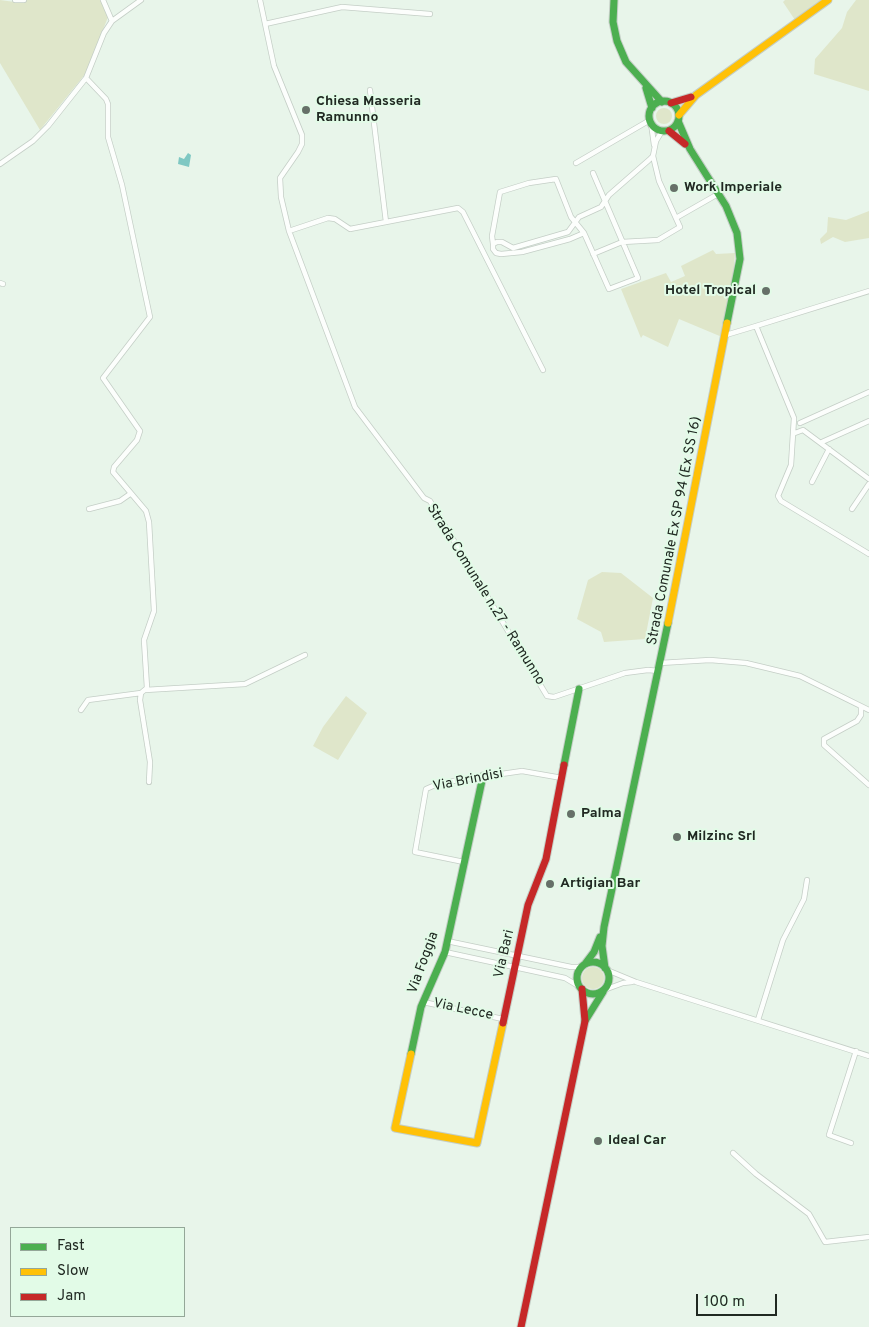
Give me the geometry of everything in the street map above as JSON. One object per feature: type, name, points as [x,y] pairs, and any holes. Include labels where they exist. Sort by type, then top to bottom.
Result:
[{"type":"main road","points":[[614,0],[613,22],[617,41],[626,62],[644,86],[662,102],[671,103],[696,95]]},
{"type":"main road","points":[[644,86],[652,108],[650,122],[665,131],[679,118],[696,95],[828,0]]},
{"type":"main road","points":[[652,108],[662,102]]},
{"type":"main road","points":[[671,103],[679,118]]},
{"type":"main road","name":"Strada Comunale Ex SP 94 (Ex SS 16)","points":[[606,969],[602,946],[604,927],[660,667],[740,259],[740,246],[726,206],[690,149],[679,118]]},
{"type":"main road","name":"Strada Comunale Ex SP 94 (Ex SS 16)","points":[[665,131],[690,149]]},
{"type":"main road","name":"Via Bari","points":[[395,1128],[477,1143],[528,905],[546,860],[579,690]]},
{"type":"main road","name":"Via Foggia","points":[[395,1128],[424,1002],[445,952],[483,776]]},
{"type":"main road","name":"Strada Comunale Ex SP 94 (Ex SS 16)","points":[[583,966],[594,952],[604,927]]},
{"type":"main road","points":[[521,1327],[584,1021],[594,1002],[604,991],[609,981],[606,969],[592,962],[583,966],[578,977],[584,1021]]},
{"type":"main road","points":[[581,988],[590,994],[604,991]]},
{"type":"street","points":[[15,0],[24,0]]},
{"type":"street","points":[[103,0],[112,21]]},
{"type":"street","points":[[0,164],[33,141],[86,78],[104,32],[112,21],[141,0]]},
{"type":"street","name":"Strada Comunale n.27 - Ramunno","points":[[260,0],[274,66],[302,135],[302,144],[298,152],[280,178],[281,197],[289,231],[355,407],[424,498],[430,501],[550,698],[579,690]]},
{"type":"street","points":[[265,24],[342,7],[430,14]]},
{"type":"street","points":[[86,78],[106,98],[108,104],[108,137],[122,185],[150,317],[103,378],[140,431],[138,440],[114,466],[113,472],[146,511],[149,522],[154,611],[144,640],[146,688],[140,700],[150,762],[149,782]]},
{"type":"street","points":[[370,90],[386,222]]},
{"type":"street","points":[[576,164],[650,122],[655,149]]},
{"type":"street","points":[[593,254],[622,242],[658,240],[680,227],[660,181],[653,156],[656,141],[665,131]]},
{"type":"street","points":[[493,244],[502,242],[513,248],[568,232],[579,217],[601,207],[609,194],[653,156]]},
{"type":"street","points":[[584,233],[570,239],[522,252],[496,253],[492,236],[500,192],[529,183],[556,179],[576,222],[584,233],[609,289],[638,278],[593,173]]},
{"type":"street","points":[[676,218],[718,194]]},
{"type":"street","points":[[289,231],[328,218],[335,219],[350,229],[458,208],[463,212],[543,370]]},
{"type":"street","points":[[726,335],[869,291]]},
{"type":"street","points":[[756,326],[794,418],[795,433],[791,465],[778,496],[781,501],[869,554]]},
{"type":"street","points":[[800,423],[869,392]]},
{"type":"street","points":[[794,418],[800,423],[803,430],[822,442],[869,479]]},
{"type":"street","points":[[822,442],[869,421]]},
{"type":"street","points":[[795,433],[803,430]]},
{"type":"street","points":[[812,482],[830,449]]},
{"type":"street","points":[[852,509],[869,484]]},
{"type":"street","points":[[89,509],[120,501],[130,494]]},
{"type":"street","points":[[82,710],[88,700],[143,692],[245,684],[306,655]]},
{"type":"street","points":[[579,690],[625,673],[710,660],[746,663],[800,676],[869,710]]},
{"type":"street","points":[[861,707],[861,715],[857,721],[824,739],[824,745],[869,784]]},
{"type":"street","name":"Via Brindisi","points":[[464,862],[415,852],[426,789],[440,783],[522,771],[562,778]]},
{"type":"street","points":[[758,1020],[783,940],[804,899],[807,880]]},
{"type":"street","points":[[447,941],[517,956],[583,966]]},
{"type":"street","points":[[445,952],[565,978],[581,988]]},
{"type":"street","points":[[606,969],[636,982],[869,1056]]},
{"type":"street","points":[[604,991],[623,983],[636,982]]},
{"type":"street","name":"Via Lecce","points":[[424,1002],[503,1019]]},
{"type":"street","points":[[851,1143],[829,1135],[856,1051]]},
{"type":"street","points":[[733,1153],[756,1174],[809,1214],[825,1242],[869,1237]]},
{"type":"green space","points":[[0,0],[22,3],[27,0],[101,0],[108,17],[86,73],[40,130],[0,63]]},
{"type":"green space","points":[[785,0],[823,0],[795,20],[783,2]]},
{"type":"green space","points":[[856,0],[869,0],[869,91],[814,74],[815,59],[842,28],[847,12]]},
{"type":"green space","points":[[661,108],[667,108],[672,113],[670,122],[661,124],[656,119],[656,113]]},
{"type":"green space","points":[[869,211],[869,238],[845,242],[833,237],[821,244],[820,239],[827,232],[828,217],[846,220]]},
{"type":"green space","points":[[713,250],[716,254],[735,253],[733,280],[722,337],[679,319],[668,347],[643,335],[641,338],[621,289],[666,273],[671,282],[685,276],[681,266]]},
{"type":"green space","points":[[602,572],[621,573],[653,598],[645,639],[604,642],[601,632],[577,619],[588,580]]},
{"type":"green space","points":[[346,696],[367,713],[338,760],[313,746],[323,727]]},
{"type":"green space","points":[[593,967],[601,970],[604,978],[601,986],[593,989],[585,986],[582,978],[585,970]]},
{"type":"water","points":[[188,153],[191,155],[189,167],[178,164],[179,157],[184,159]]},
{"type":"traffic: fast","points":[[614,0],[613,22],[617,41],[626,62],[662,102]]},
{"type":"traffic: fast","points":[[646,88],[652,108]]},
{"type":"traffic: fast","points":[[664,101],[670,102],[678,110],[679,116],[678,122],[670,130],[664,131],[658,130],[650,122],[649,116],[650,110],[658,102],[664,101]]},
{"type":"traffic: fast","points":[[678,121],[690,149],[726,206],[737,233],[740,259],[727,323]]},
{"type":"traffic: fast","points":[[605,968],[602,946],[604,927],[668,623]]},
{"type":"traffic: fast","points":[[564,765],[579,689]]},
{"type":"traffic: fast","points":[[411,1054],[421,1007],[445,952],[483,776]]},
{"type":"traffic: fast","points":[[585,964],[594,952],[600,937]]},
{"type":"traffic: fast","points":[[593,962],[599,963],[604,967],[608,972],[609,978],[608,984],[604,989],[599,993],[593,994],[587,993],[582,989],[578,984],[577,978],[578,972],[582,967],[587,963],[593,962]]},
{"type":"traffic: fast","points":[[585,1021],[603,992]]},
{"type":"traffic: slow","points":[[679,115],[696,95],[828,0]]},
{"type":"traffic: slow","points":[[668,623],[727,323]]},
{"type":"traffic: slow","points":[[411,1054],[395,1128],[477,1143],[503,1023]]},
{"type":"traffic: jam","points":[[671,103],[691,97]]},
{"type":"traffic: jam","points":[[669,131],[685,144]]},
{"type":"traffic: jam","points":[[503,1023],[528,905],[546,859],[564,765]]},
{"type":"traffic: jam","points":[[521,1327],[585,1021],[582,989]]},
{"type":"place","name":"Chiesa Masseria Ramunno","points":[[306,110]]},
{"type":"place","name":"Work Imperiale","points":[[674,188]]},
{"type":"place","name":"Hotel Tropical","points":[[766,291]]},
{"type":"place","name":"Palma","points":[[571,814]]},
{"type":"place","name":"Milzinc Srl","points":[[677,837]]},
{"type":"place","name":"Artigian Bar","points":[[550,884]]},
{"type":"place","name":"Ideal Car","points":[[598,1141]]}]
